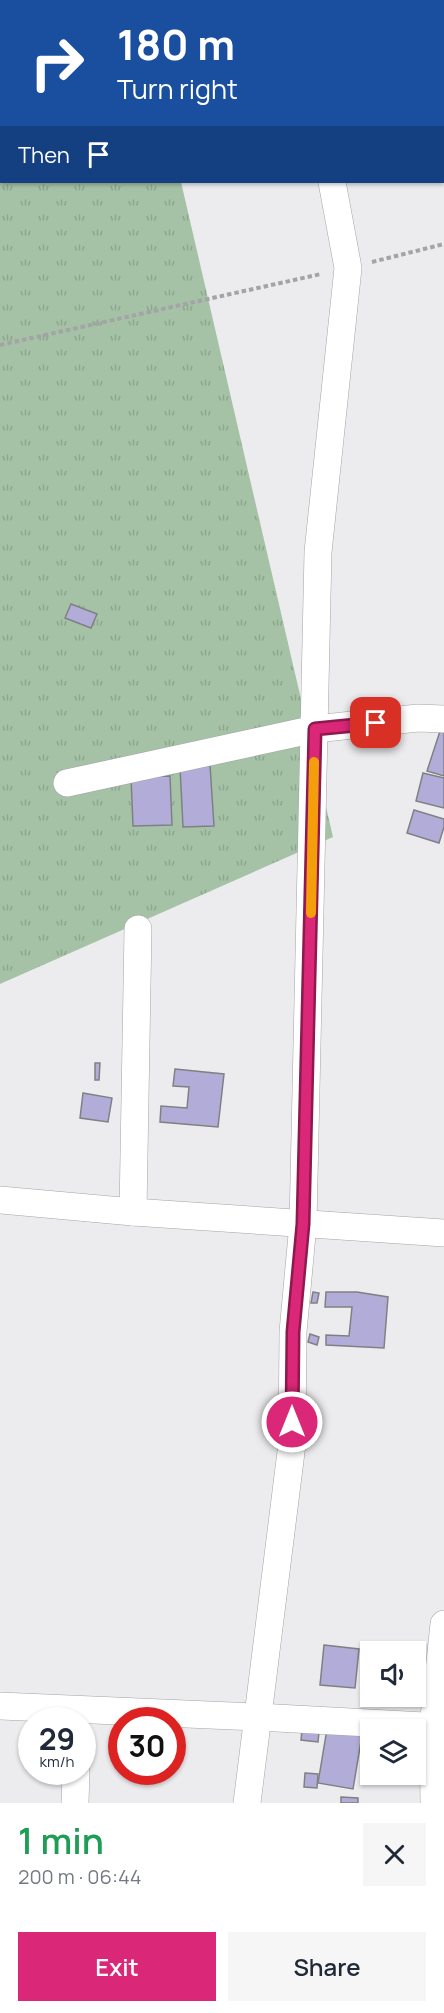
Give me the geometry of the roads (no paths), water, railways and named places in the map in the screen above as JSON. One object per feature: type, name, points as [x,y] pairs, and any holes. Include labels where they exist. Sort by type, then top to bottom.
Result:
[{"type":"street","points":[[247,1803],[292,1444],[293,1332],[303,1224],[318,552],[348,268],[332,183]]},
{"type":"street","points":[[67,783],[315,729],[418,718],[444,719]]},
{"type":"street","points":[[133,1212],[138,929]]},
{"type":"street","points":[[0,1200],[133,1212],[444,1233]]},
{"type":"street","points":[[434,1803],[444,1624]]},
{"type":"street","points":[[0,1706],[18,1708]]},
{"type":"street","points":[[96,1715],[258,1717],[439,1727]]},
{"type":"street","points":[[75,1803],[76,1785]]}]
